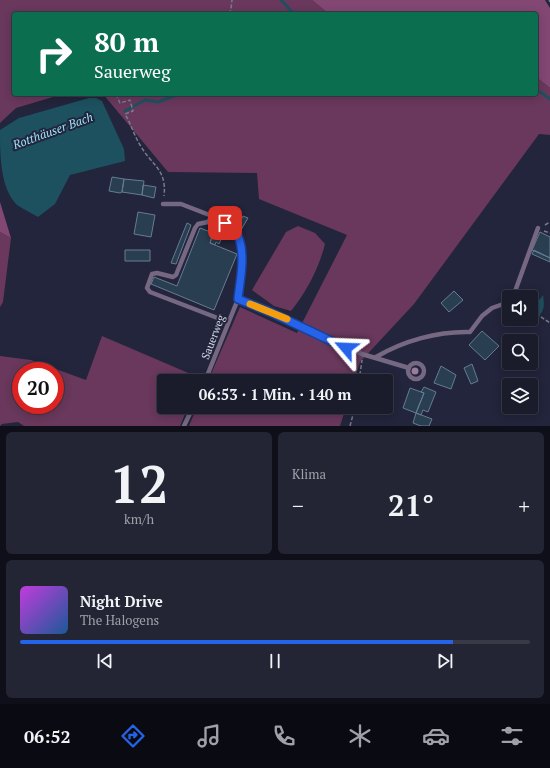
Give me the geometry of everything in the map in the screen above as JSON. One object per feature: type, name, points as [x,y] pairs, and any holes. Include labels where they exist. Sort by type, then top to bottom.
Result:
[{"type":"lane","name":"Sauerweg","points":[[164,204],[181,204],[212,216],[234,230],[238,236],[241,249],[238,299],[208,374]]},
{"type":"lane","points":[[212,216],[208,222],[198,224],[194,228],[176,275],[173,277],[157,273],[152,274],[147,288],[150,292],[157,295],[228,322]]},
{"type":"lane","points":[[516,290],[540,228]]},
{"type":"lane","points":[[238,299],[362,354],[409,368]]},
{"type":"lane","points":[[376,357],[404,343],[445,334],[470,332],[482,316],[492,308],[502,304]]},
{"type":"lane","points":[[184,426],[190,414]]},
{"type":"path","points":[[229,12],[232,0]]},
{"type":"path","points":[[117,96],[120,103],[130,100],[133,110],[125,114],[140,146],[157,168],[165,182],[164,204]]},
{"type":"path","points":[[540,228],[550,233]]},
{"type":"path","points":[[538,315],[550,323]]},
{"type":"path","points":[[360,374],[362,354]]},
{"type":"path","points":[[350,426],[353,414]]},
{"type":"shaded area","points":[[0,0],[312,0],[327,12],[12,12],[12,96],[56,96],[16,108],[0,123]]},
{"type":"shaded area","points":[[312,0],[545,0],[550,8],[550,88],[538,79],[538,12],[327,12]]},
{"type":"shaded area","points":[[538,79],[550,88],[550,135],[539,134],[414,304],[360,362],[356,374],[211,374],[240,307],[297,333],[347,235],[259,199],[257,173],[168,172],[105,96],[538,96]]},
{"type":"shaded area","points":[[0,202],[11,238],[0,232]]},
{"type":"shaded area","points":[[298,226],[315,233],[325,244],[312,279],[291,311],[274,306],[252,290],[286,232]]},
{"type":"shaded area","points":[[0,232],[11,238],[3,302],[0,307]]},
{"type":"shaded area","points":[[102,336],[191,374],[157,374],[157,414],[185,414],[180,426],[24,426],[18,422],[2,424],[0,426],[0,356],[36,362],[12,362],[12,414],[64,414],[64,372],[86,380]]},
{"type":"shaded area","points":[[194,414],[344,414],[340,426],[189,426]]},
{"type":"water","points":[[89,98],[96,98],[102,101],[124,149],[125,161],[70,175],[55,204],[38,217],[17,205],[11,198],[7,189],[2,170],[0,130],[19,118]]},
{"type":"water","points":[[543,295],[544,308],[538,317],[538,302]]},
{"type":"building","points":[[112,177],[124,179],[122,192],[109,191]]},
{"type":"building","points":[[124,179],[144,181],[142,195],[122,192]]},
{"type":"building","points":[[143,185],[156,187],[154,198],[142,195]]},
{"type":"building","points":[[138,212],[155,215],[151,237],[134,234]]},
{"type":"building","points":[[243,216],[248,218],[241,230],[237,228]]},
{"type":"building","points":[[187,223],[191,225],[176,264],[171,263]]},
{"type":"building","points":[[200,228],[213,233],[210,243],[237,254],[214,310],[151,284],[154,277],[177,286]]},
{"type":"building","points":[[540,232],[550,237],[550,258],[532,250]]},
{"type":"building","points":[[213,233],[222,237],[219,244],[216,242],[215,245],[210,243]]},
{"type":"building","points":[[125,250],[150,250],[150,261],[125,261]]},
{"type":"building","points":[[534,250],[550,258],[550,262],[532,254]]},
{"type":"building","points":[[454,291],[463,300],[449,312],[441,303]]},
{"type":"building","points":[[482,331],[499,346],[485,360],[469,345]]},
{"type":"building","points":[[472,364],[478,381],[471,384],[464,368]]},
{"type":"building","points":[[441,366],[456,375],[451,389],[434,383]]},
{"type":"building","points":[[424,387],[436,392],[428,412],[423,410],[421,415],[416,413],[424,393],[421,392]]},
{"type":"building","points":[[410,388],[424,393],[416,413],[403,408]]},
{"type":"building","points":[[416,413],[432,419],[429,426],[421,426],[413,423]]},
{"type":"waterway","points":[[281,0],[292,12]]},
{"type":"waterway","name":"Rotthäuser Bach","points":[[538,90],[550,99]]},
{"type":"waterway","name":"Rotthäuser Bach","points":[[125,111],[145,100],[158,102],[174,96]]},
{"type":"slow traffic","points":[[250,304],[287,319]]},
{"type":"route","points":[[225,223],[234,230],[238,236],[241,249],[238,299],[308,329],[346,348]]}]
